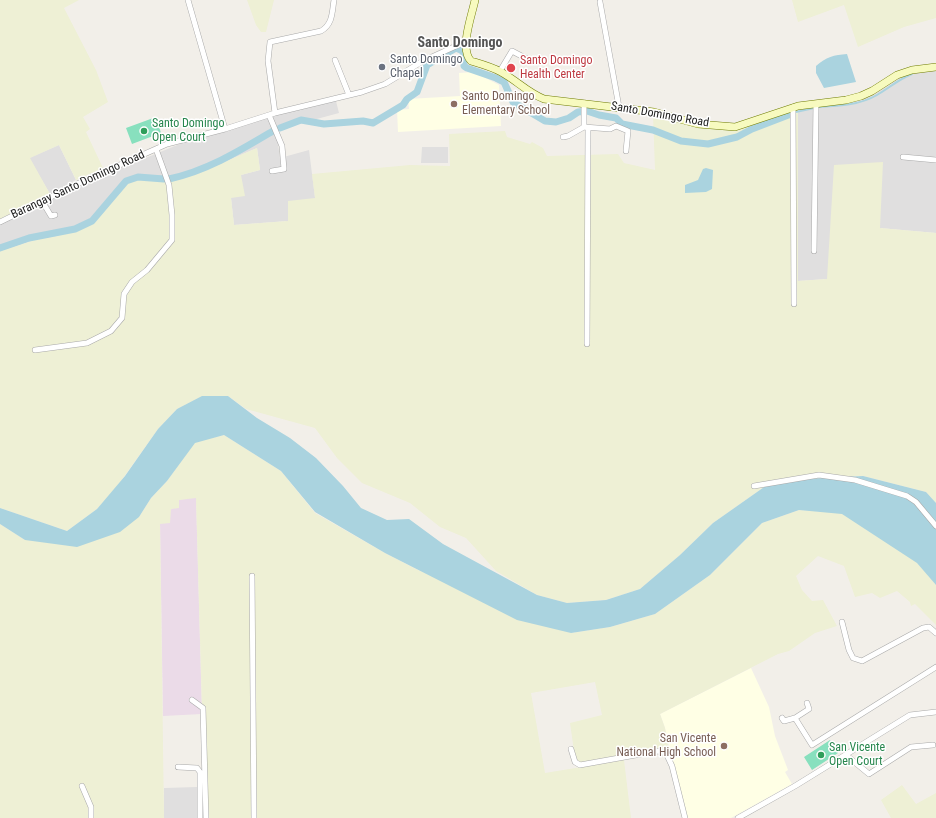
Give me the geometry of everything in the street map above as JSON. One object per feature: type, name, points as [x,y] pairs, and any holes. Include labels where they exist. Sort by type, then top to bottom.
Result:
[{"type":"street","points":[[188,0],[225,129]]},
{"type":"street","points":[[275,112],[268,61],[270,42],[321,31],[327,28],[331,23],[334,0]]},
{"type":"street","name":"Santo Domingo Road","points":[[475,0],[467,34],[466,49],[468,58],[471,61],[500,71],[518,82],[534,95],[584,109],[620,107],[654,112],[698,124],[735,127],[793,107],[846,100],[861,96],[872,91],[897,75],[912,70],[936,67]]},
{"type":"street","points":[[600,2],[620,107]]},
{"type":"street","name":"Barangay Santo Domingo Road","points":[[0,222],[79,183],[167,144],[225,129],[275,112],[349,95],[385,84],[423,61],[467,41]]},
{"type":"street","points":[[500,71],[512,51],[533,62]]},
{"type":"street","points":[[335,60],[349,95]]},
{"type":"street","points":[[814,252],[816,104]]},
{"type":"street","points":[[793,107],[794,304]]},
{"type":"street","points":[[584,109],[586,128],[586,344]]},
{"type":"street","points":[[269,114],[282,146],[284,169],[272,172]]},
{"type":"street","points":[[563,137],[586,128],[610,129],[616,126],[628,131],[626,150]]},
{"type":"street","points":[[35,350],[86,343],[110,331],[122,318],[124,294],[132,282],[147,270],[172,240],[172,215],[169,184],[156,149]]},
{"type":"street","points":[[903,157],[936,160]]},
{"type":"street","points":[[42,201],[51,216],[55,215]]},
{"type":"street","points":[[754,486],[820,475],[855,480],[907,496],[916,502],[936,526]]},
{"type":"street","points":[[252,576],[254,818]]},
{"type":"street","points":[[842,622],[849,650],[853,658],[862,661],[923,628],[929,627],[936,633]]},
{"type":"street","points":[[795,718],[812,745],[936,667]]},
{"type":"street","points":[[192,700],[203,708],[206,818]]},
{"type":"street","points":[[782,718],[784,721],[795,718],[809,709],[806,703]]},
{"type":"street","points":[[738,818],[795,786],[910,715],[936,712]]},
{"type":"street","points":[[846,755],[869,774],[911,747],[933,745]]},
{"type":"street","points":[[571,749],[575,762],[580,766],[658,752],[666,753],[672,766],[685,818]]},
{"type":"street","points":[[178,767],[197,768],[200,772],[200,818]]},
{"type":"street","points":[[82,786],[91,807],[91,818]]},
{"type":"shaded area","points":[[0,0],[79,0],[64,8],[96,70],[108,102],[83,117],[90,129],[86,132],[103,168],[76,180],[59,145],[30,158],[50,194],[0,219]]},
{"type":"shaded area","points":[[247,0],[274,0],[266,32],[261,32],[256,25]]},
{"type":"shaded area","points":[[792,0],[936,0],[936,18],[904,27],[858,47],[844,5],[798,22]]},
{"type":"shaded area","points":[[936,69],[936,233],[880,228],[827,279],[798,281],[798,108],[847,103],[912,72]]},
{"type":"shaded area","name":"Santo Domingo Elementary School","points":[[474,72],[499,85],[501,126],[398,132],[397,110],[409,109],[408,99],[460,96],[459,73]]},
{"type":"shaded area","points":[[336,101],[339,113],[276,130],[280,158],[309,150],[315,198],[288,221],[234,225],[231,198],[241,175],[260,170],[257,148],[203,171],[177,178],[163,181],[139,179],[126,183],[104,212],[91,223],[58,236],[35,240],[0,251],[0,224],[80,185],[187,141],[304,107]]},
{"type":"shaded area","points":[[798,108],[798,281],[827,279],[834,165],[883,162],[880,228],[936,233],[936,503],[926,492],[863,476],[804,479],[767,485],[713,523],[680,555],[640,589],[606,600],[567,603],[537,595],[496,571],[466,538],[440,527],[410,503],[362,483],[337,458],[315,428],[246,409],[228,396],[203,396],[177,409],[158,429],[116,488],[97,509],[67,531],[0,508],[0,251],[35,240],[58,236],[91,223],[104,212],[126,183],[139,179],[163,181],[177,178],[203,171],[257,148],[260,170],[241,175],[245,196],[231,198],[234,225],[288,221],[288,201],[315,198],[312,174],[410,165],[450,166],[449,134],[505,131],[507,137],[530,144],[532,142],[543,148],[547,156],[618,154],[624,163],[655,170],[653,114],[697,127],[734,129]]},
{"type":"shaded area","points":[[59,145],[76,180],[50,194],[29,158]]},
{"type":"shaded area","points":[[422,147],[448,147],[448,163],[421,163]]},
{"type":"shaded area","points":[[224,435],[281,471],[315,513],[385,553],[418,570],[571,633],[610,627],[655,614],[710,575],[762,523],[799,510],[842,513],[918,563],[936,585],[936,625],[915,604],[911,606],[910,602],[897,591],[880,598],[872,593],[855,597],[844,566],[818,556],[796,576],[802,590],[812,601],[823,600],[837,626],[815,633],[789,651],[778,654],[660,714],[665,728],[670,757],[666,752],[581,763],[575,758],[570,723],[602,715],[595,682],[531,693],[545,773],[624,760],[631,818],[202,818],[203,745],[196,498],[179,500],[179,508],[171,509],[170,523],[160,524],[164,818],[0,818],[0,524],[25,540],[139,517],[151,498],[167,481],[195,442]]},
{"type":"shaded area","points":[[196,497],[202,714],[163,716],[160,523],[179,500]]},
{"type":"shaded area","name":"San Vicente National High School","points":[[751,668],[769,707],[775,736],[788,770],[785,772],[792,784],[731,818],[685,818],[665,728],[660,714]]},
{"type":"shaded area","points":[[902,785],[916,804],[936,793],[936,818],[891,818],[881,800]]},
{"type":"shaded area","points":[[197,787],[198,818],[164,818],[164,788]]},
{"type":"green space","name":"Santo Domingo Open Court","points":[[156,117],[161,133],[132,144],[126,128]]},
{"type":"green space","name":"San Vicente Open Court","points":[[830,740],[838,753],[812,770],[804,757]]},
{"type":"water","points":[[847,54],[856,82],[824,88],[816,73],[816,66],[823,60],[830,57]]},
{"type":"water","points":[[706,168],[713,170],[712,189],[706,192],[685,193],[685,185],[698,180],[703,169]]},
{"type":"water","points":[[202,396],[228,396],[257,418],[290,438],[316,458],[343,486],[361,508],[387,520],[409,519],[443,544],[537,595],[567,603],[606,600],[640,589],[680,555],[713,523],[767,485],[804,479],[863,476],[926,492],[936,503],[936,585],[917,563],[842,514],[799,510],[762,523],[710,575],[655,614],[610,627],[571,633],[517,620],[385,553],[315,512],[281,471],[224,435],[195,443],[167,481],[151,498],[139,517],[120,532],[77,547],[25,540],[0,524],[0,508],[67,531],[97,509],[125,476],[158,429],[177,409]]},
{"type":"waterway","points":[[280,128],[301,120],[324,124],[363,121],[373,123],[403,105],[407,99],[417,92],[427,65],[456,48],[463,51],[464,66],[504,82],[513,102],[545,121],[556,122],[569,118],[578,112],[587,111],[616,118],[622,124],[653,130],[681,141],[708,144],[737,137],[752,129],[791,114]]},
{"type":"waterway","points":[[819,107],[864,101],[912,74]]},
{"type":"waterway","points":[[796,112],[814,108]]},
{"type":"waterway","points":[[169,179],[197,171],[236,152],[273,131]]},
{"type":"waterway","points":[[0,248],[29,238],[75,229],[92,221],[126,181],[138,177],[164,179]]},
{"type":"place","name":"Santo Domingo Chapel","points":[[382,67]]},
{"type":"place","name":"Santo Domingo Health Center","points":[[511,68]]},
{"type":"place","name":"Santo Domingo Elementary School","points":[[454,104]]},
{"type":"place","name":"Santo Domingo Open Court","points":[[144,131]]},
{"type":"place","name":"San Vicente National High School","points":[[724,746]]},
{"type":"place","name":"San Vicente Open Court","points":[[821,755]]},
{"type":"district","name":"Santo Domingo","points":[[460,43]]}]
